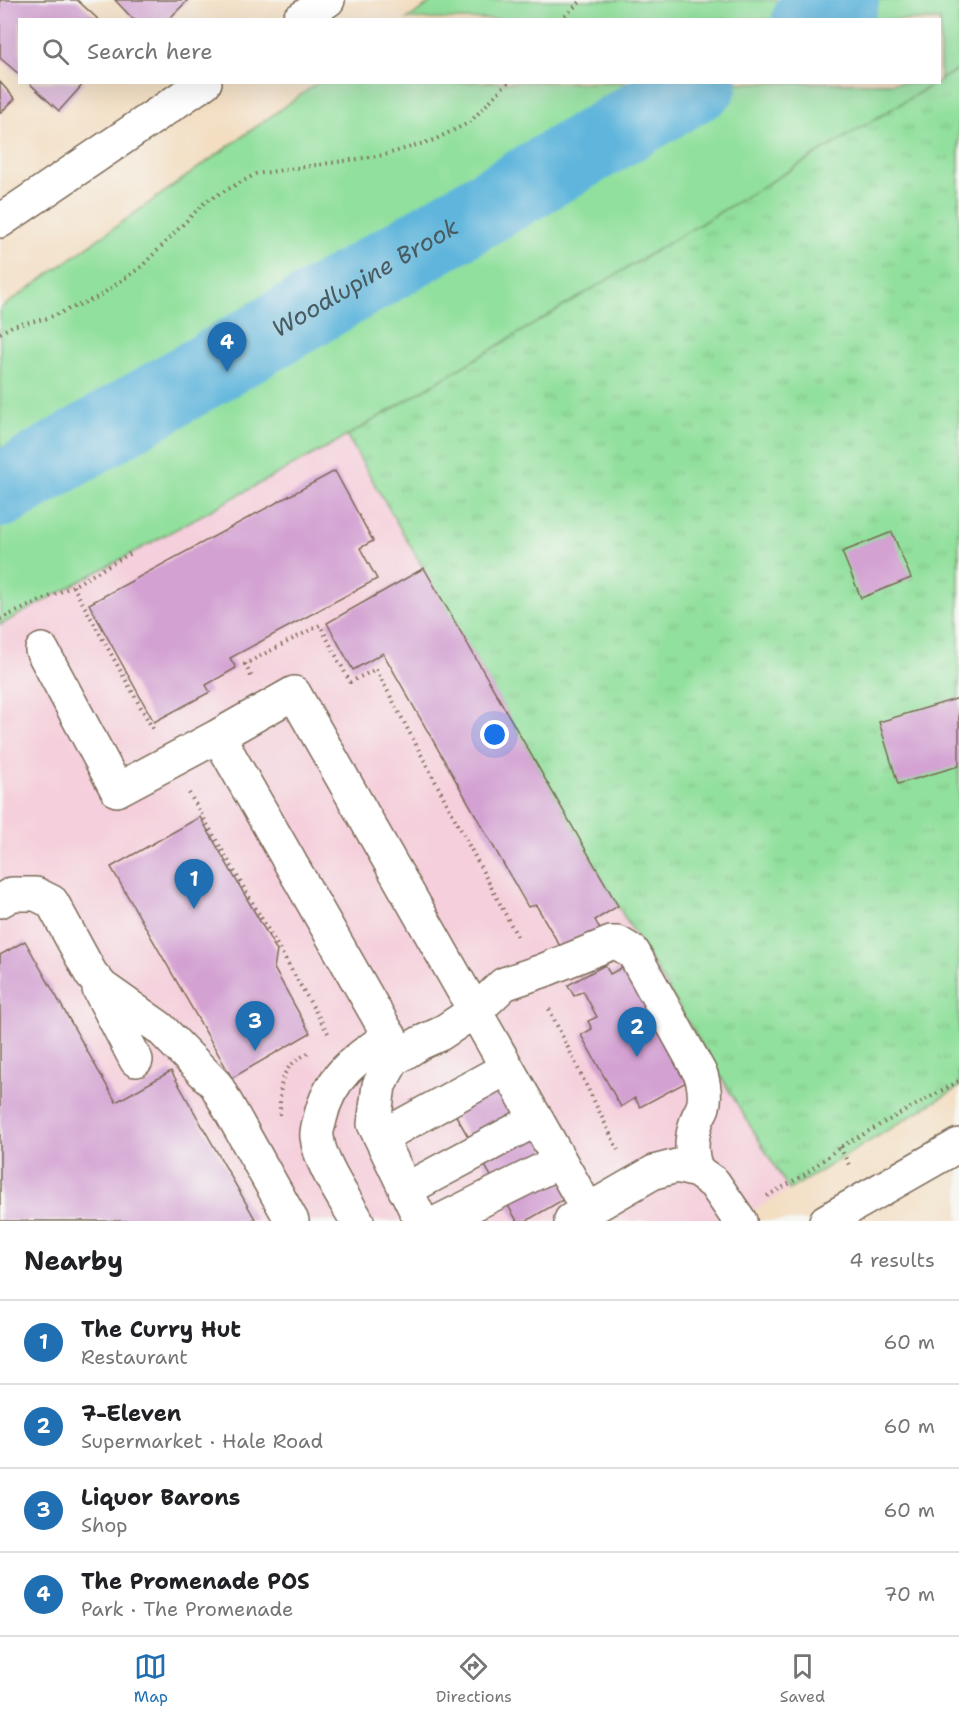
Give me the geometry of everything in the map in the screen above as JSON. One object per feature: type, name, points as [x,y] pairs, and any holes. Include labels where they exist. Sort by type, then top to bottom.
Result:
[{"type":"street","points":[[302,18],[328,0]]},
{"type":"street","points":[[0,221],[202,84]]},
{"type":"street","points":[[42,650],[117,790],[294,693],[560,1161],[579,1215],[654,1172],[677,1166],[697,1171],[714,1183],[738,1217]]},
{"type":"street","points":[[218,736],[395,1046],[393,1060],[379,1085],[374,1124],[421,1221]]},
{"type":"street","points":[[0,901],[12,894],[36,894],[52,902],[136,1060]]},
{"type":"street","points":[[357,1221],[325,1162],[317,1136],[323,1104],[339,1076],[359,1055],[420,1042],[440,1034],[474,1011],[504,984],[611,942],[618,943],[633,952],[701,1074],[705,1095],[697,1118],[691,1158],[697,1171]]},
{"type":"street","points":[[91,975],[102,987],[160,1028],[216,1085],[292,1221]]},
{"type":"street","points":[[381,1137],[507,1068]]},
{"type":"street","points":[[405,1190],[537,1119]]},
{"type":"street","points":[[826,1221],[959,1145]]},
{"type":"street","points":[[440,1221],[560,1161]]},
{"type":"path","points":[[563,18],[582,0]]},
{"type":"path","points":[[0,333],[12,326],[48,318],[98,297],[141,267],[206,201],[256,174],[384,155],[434,140],[470,122],[506,84]]},
{"type":"path","points":[[0,619],[73,586],[131,553]]},
{"type":"path","points":[[73,586],[171,762],[332,1040]]},
{"type":"path","points":[[531,975],[634,1183]]},
{"type":"path","points":[[738,1217],[804,1174],[840,1147],[959,1081]]},
{"type":"shaded area","points":[[347,436],[618,906],[789,1190],[734,1221],[0,1221],[0,625]]},
{"type":"green space","points":[[435,0],[959,0],[959,68],[941,79],[941,18],[408,18]]},
{"type":"green space","points":[[959,68],[959,1087],[789,1190],[618,906],[347,436],[933,84],[941,84],[941,79]]},
{"type":"green space","points":[[316,84],[933,84],[347,436],[0,625],[0,309]]},
{"type":"building","points":[[0,0],[77,0],[97,18],[18,18],[18,73],[0,58]]},
{"type":"building","points":[[115,0],[188,0],[170,18],[132,18]]},
{"type":"building","points":[[0,82],[15,99],[0,113]]},
{"type":"building","points":[[30,84],[83,84],[59,111]]},
{"type":"building","points":[[335,471],[373,541],[360,548],[377,579],[230,658],[236,668],[206,685],[210,692],[154,722],[89,604]]},
{"type":"building","points":[[892,532],[911,578],[861,598],[842,552]]},
{"type":"building","points":[[424,568],[618,906],[595,920],[611,949],[574,970],[536,905],[528,907],[383,653],[353,670],[327,623]]},
{"type":"building","points":[[959,698],[959,766],[898,784],[879,722]]},
{"type":"building","points":[[200,817],[277,951],[274,968],[310,1033],[232,1078],[111,867]]},
{"type":"building","points":[[25,941],[116,1102],[171,1071],[255,1219],[251,1221],[0,1221],[0,955]]},
{"type":"building","points":[[629,964],[692,1079],[640,1107],[635,1098],[621,1107],[581,1035],[592,1029],[588,1021],[597,1017],[583,991],[574,996],[568,985],[605,965],[610,974]]},
{"type":"building","points":[[497,1064],[573,1194],[526,1221],[517,1221],[444,1095]]},
{"type":"waterway","name":"Woodlupine Brook","points":[[812,18],[842,0]]},
{"type":"waterway","name":"Woodlupine Brook","points":[[0,491],[698,84]]},
{"type":"place","name":"The Promenade POS","points":[[227,372]]},
{"type":"place","name":"The Curry Hut","points":[[194,909]]},
{"type":"place","name":"Liquor Barons","points":[[255,1051]]},
{"type":"place","name":"7-Eleven","points":[[637,1057]]}]
